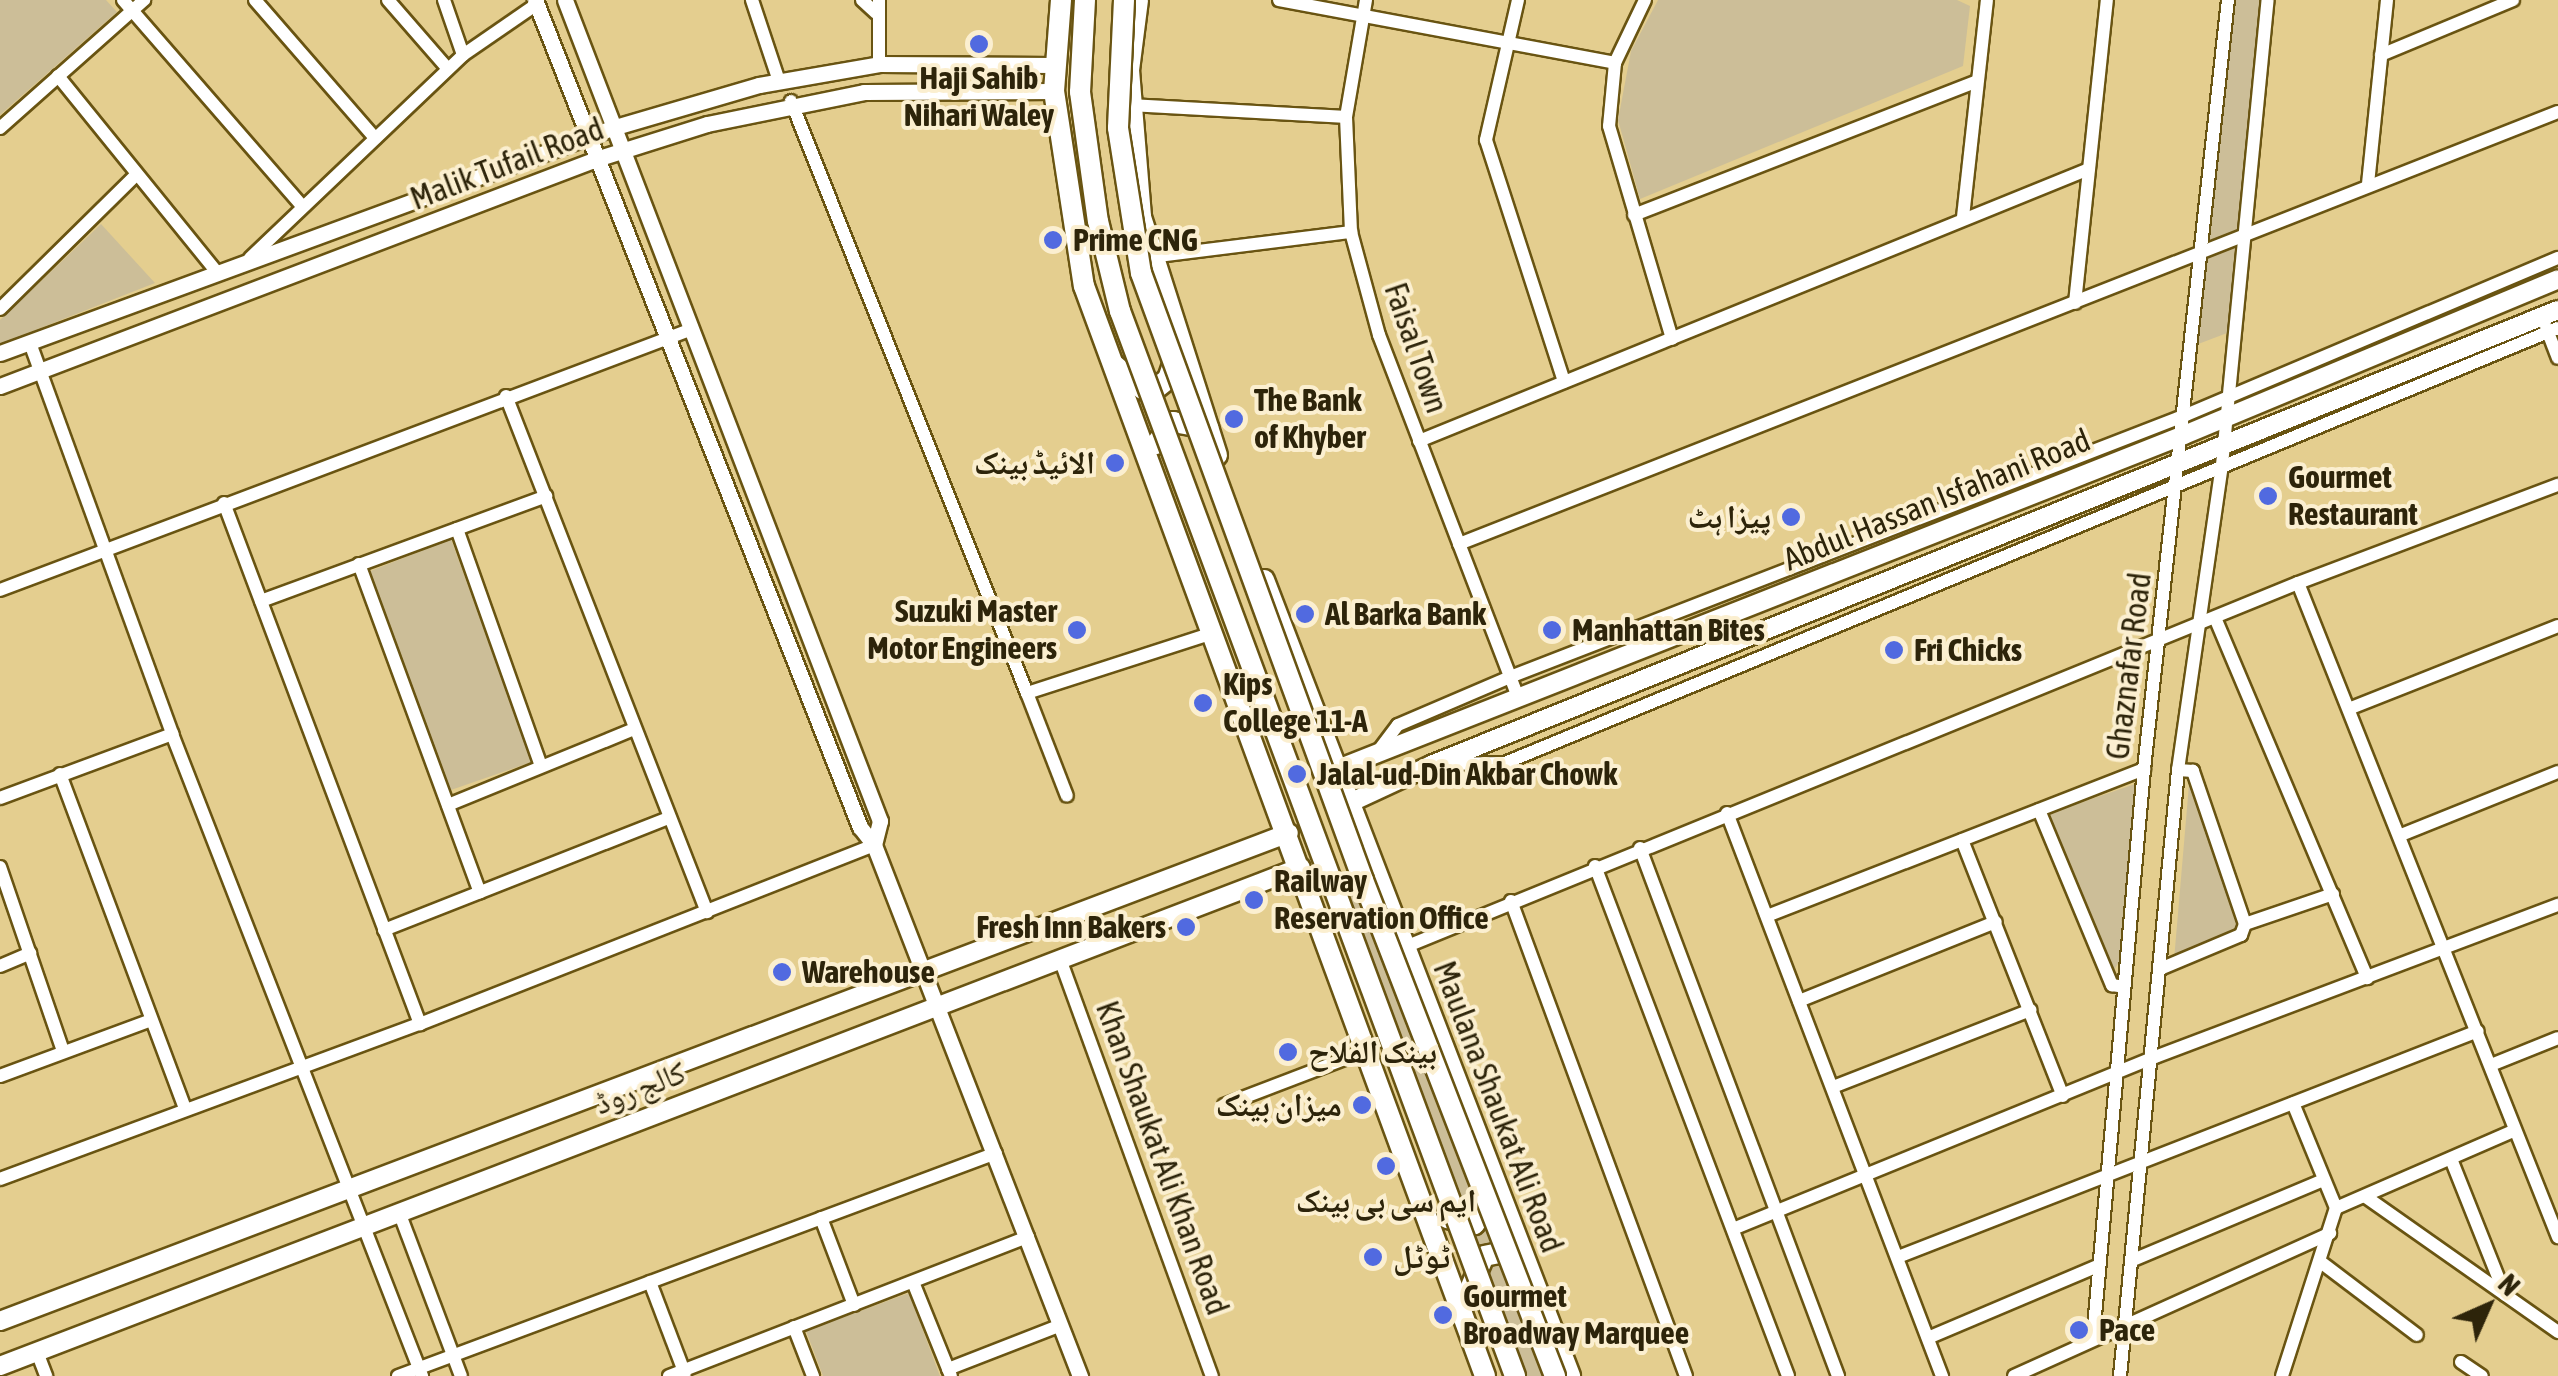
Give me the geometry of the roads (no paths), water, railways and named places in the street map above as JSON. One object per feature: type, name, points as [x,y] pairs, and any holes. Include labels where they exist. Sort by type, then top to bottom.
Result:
[{"type":"main road","points":[[1061,0],[1054,91],[1073,238],[1111,362],[1302,868],[1485,1376]]},
{"type":"main road","points":[[1086,0],[1080,92],[1098,221],[1120,311],[1514,1376]]},
{"type":"main road","points":[[1124,0],[1118,128],[1141,272],[1362,880],[1555,1376]]},
{"type":"main road","name":"Maulana Shaukat Ali Road","points":[[1138,0],[1131,105],[1150,258],[1208,428],[1335,770],[1570,1376]]},
{"type":"main road","name":"Abdul Hassan Isfahani Road","points":[[1335,770],[2184,435],[2558,279]]},
{"type":"main road","name":"Abdul Hassan Isfahani Road","points":[[1348,804],[1430,765],[2223,445],[2551,321]]},
{"type":"main road","points":[[1111,362],[1142,389],[1154,390],[1168,379],[1179,346]]},
{"type":"main road","points":[[1150,460],[1168,425],[1188,420],[1208,428]]},
{"type":"main road","name":"کالج روڈ","points":[[0,1321],[1289,833]]},
{"type":"main road","name":"کالج روڈ","points":[[0,1366],[1302,868]]},
{"type":"main road","points":[[1424,1204],[1468,1225],[1484,1218],[1500,1195]]},
{"type":"main road","points":[[1462,1308],[1484,1256],[1504,1252],[1528,1269]]},
{"type":"street","points":[[0,128],[128,5],[144,0]]},
{"type":"street","points":[[255,0],[376,138]]},
{"type":"street","points":[[388,0],[448,69]]},
{"type":"street","points":[[444,0],[463,55]]},
{"type":"street","points":[[565,0],[880,821],[874,845]]},
{"type":"street","points":[[752,0],[779,81]]},
{"type":"street","points":[[862,0],[878,7],[879,64]]},
{"type":"street","points":[[1279,0],[1616,63]]},
{"type":"street","name":"Faisal Town","points":[[1366,0],[1346,118],[1351,232],[1379,334],[1520,700]]},
{"type":"street","points":[[1518,0],[1502,44],[1486,140],[1502,206],[1564,382]]},
{"type":"street","points":[[1645,0],[1616,63],[1608,126],[1672,338]]},
{"type":"street","points":[[1963,217],[1987,0]]},
{"type":"street","points":[[2074,303],[2108,0]]},
{"type":"street","name":"Ghaznafar Road","points":[[2093,1338],[2144,769],[2179,485],[2228,0]]},
{"type":"street","name":"Ghaznafar Road","points":[[2120,1376],[2146,1157],[2178,770],[2195,630],[2222,465],[2268,0]]},
{"type":"street","points":[[2368,184],[2387,0]]},
{"type":"street","points":[[2381,55],[2510,1]]},
{"type":"street","points":[[250,258],[463,55],[536,2],[860,827],[874,845],[941,1004],[1080,1376]]},
{"type":"street","points":[[128,5],[303,207]]},
{"type":"street","name":"Malik Tufail Road","points":[[0,353],[612,128],[779,81],[879,64],[1054,65]]},
{"type":"street","points":[[58,76],[216,271]]},
{"type":"street","points":[[1634,215],[1977,81]]},
{"type":"street","name":"Malik Tufail Road","points":[[0,386],[620,150],[792,102],[932,88],[1054,91]]},
{"type":"street","points":[[792,102],[1067,796]]},
{"type":"street","points":[[1131,105],[1346,118]]},
{"type":"street","points":[[1459,544],[2558,112]]},
{"type":"street","points":[[1419,442],[1963,217],[2089,169]]},
{"type":"street","points":[[0,309],[138,174]]},
{"type":"street","points":[[1150,258],[1351,232]]},
{"type":"street","points":[[1374,756],[1398,725],[1510,677],[2186,415],[2558,258]]},
{"type":"street","points":[[1430,765],[1505,763],[2179,485],[2551,321],[2558,358]]},
{"type":"street","points":[[0,590],[692,329]]},
{"type":"street","points":[[30,342],[172,734],[420,1372]]},
{"type":"street","points":[[506,396],[632,730],[707,912]]},
{"type":"street","points":[[1405,946],[1727,813],[2195,630],[2298,583],[2558,484]]},
{"type":"street","points":[[261,600],[546,496]]},
{"type":"street","points":[[224,503],[420,1024]]},
{"type":"street","points":[[457,529],[540,766]]},
{"type":"street","points":[[359,564],[480,892]]},
{"type":"street","points":[[2298,583],[2558,1237]]},
{"type":"street","points":[[2216,620],[2367,978]]},
{"type":"street","points":[[2350,708],[2558,626]]},
{"type":"street","points":[[1027,693],[1213,632]]},
{"type":"street","points":[[448,805],[632,730]]},
{"type":"street","points":[[0,798],[172,734]]},
{"type":"street","points":[[1767,916],[2144,769]]},
{"type":"street","points":[[2160,969],[2241,935],[2246,924],[2192,771],[2178,770]]},
{"type":"street","points":[[2400,835],[2558,772]]},
{"type":"street","points":[[60,774],[185,1109]]},
{"type":"street","points":[[2039,810],[2112,985],[2124,987]]},
{"type":"street","points":[[1727,813],[1942,1376]]},
{"type":"street","points":[[384,930],[668,818]]},
{"type":"street","points":[[1962,840],[2063,1096]]},
{"type":"street","points":[[0,1179],[420,1024],[874,845]]},
{"type":"street","points":[[1640,848],[1774,1214],[1838,1376]]},
{"type":"street","points":[[1595,866],[1788,1376]]},
{"type":"street","points":[[0,867],[63,1051]]},
{"type":"street","points":[[2246,924],[2333,894]]},
{"type":"street","points":[[1512,901],[1686,1376]]},
{"type":"street","points":[[1733,1229],[2155,1057],[2558,905]]},
{"type":"street","points":[[1800,1001],[1996,922]]},
{"type":"street","points":[[0,966],[30,953]]},
{"type":"street","name":"Khan Shaukat Ali Khan Road","points":[[1060,959],[1212,1376]]},
{"type":"street","points":[[1832,1086],[2030,1010]]},
{"type":"street","points":[[0,1076],[151,1020]]},
{"type":"street","points":[[1898,1258],[2146,1157],[2478,1032]]},
{"type":"street","points":[[2492,1066],[2558,1038]]},
{"type":"street","points":[[1224,1105],[1368,1050]]},
{"type":"street","points":[[2285,1374],[2336,1208],[2293,1103]]},
{"type":"street","points":[[2336,1208],[2515,1130]]},
{"type":"street","points":[[398,1376],[420,1372],[453,1356],[996,1153]]},
{"type":"street","points":[[2451,1159],[2505,1295]]},
{"type":"street","points":[[2133,1260],[2323,1180]]},
{"type":"street","points":[[2366,1197],[2558,1332]]},
{"type":"street","points":[[399,1212],[460,1376]]},
{"type":"street","points":[[821,1218],[854,1304]]},
{"type":"street","points":[[2014,1376],[2330,1233]]},
{"type":"street","points":[[669,1376],[1028,1237]]},
{"type":"street","points":[[2322,1263],[2417,1334]]},
{"type":"street","points":[[1928,1338],[2098,1266]]},
{"type":"street","points":[[650,1282],[685,1373]]},
{"type":"street","points":[[913,1282],[949,1373],[1061,1325]]},
{"type":"street","points":[[794,1328],[812,1376]]},
{"type":"street","points":[[37,1352],[46,1376]]},
{"type":"street","points":[[2462,1362],[2482,1376]]},
{"type":"place","name":"Haji Sahib Nihari Waley","points":[[979,44]]},
{"type":"place","name":"Prime CNG","points":[[1053,240]]},
{"type":"place","name":"The Bank of Khyber","points":[[1234,419]]},
{"type":"place","name":"الائیڈ بینک","points":[[1115,463]]},
{"type":"place","name":"Gourmet Restaurant","points":[[2268,496]]},
{"type":"place","name":"پیزا ہٹ","points":[[1791,517]]},
{"type":"place","name":"Al Barka Bank","points":[[1305,614]]},
{"type":"place","name":"Suzuki Master Motor Engineers","points":[[1077,630]]},
{"type":"place","name":"Manhattan Bites","points":[[1552,630]]},
{"type":"place","name":"Fri Chicks","points":[[1894,650]]},
{"type":"place","name":"Kips College 11-A","points":[[1203,703]]},
{"type":"place","name":"Jalal-ud-Din Akbar Chowk","points":[[1297,774]]},
{"type":"place","name":"Railway Reservation Office","points":[[1254,900]]},
{"type":"place","name":"Fresh Inn Bakers","points":[[1186,927]]},
{"type":"place","name":"Warehouse","points":[[782,972]]},
{"type":"place","name":"بینک الفلاح","points":[[1288,1052]]},
{"type":"place","name":"میزان بینک","points":[[1362,1105]]},
{"type":"place","name":"ایم سی بی بینک","points":[[1386,1166]]},
{"type":"place","name":"ٹوٹل","points":[[1373,1257]]},
{"type":"place","name":"Gourmet Broadway Marquee","points":[[1443,1315]]},
{"type":"place","name":"Pace","points":[[2079,1330]]}]
